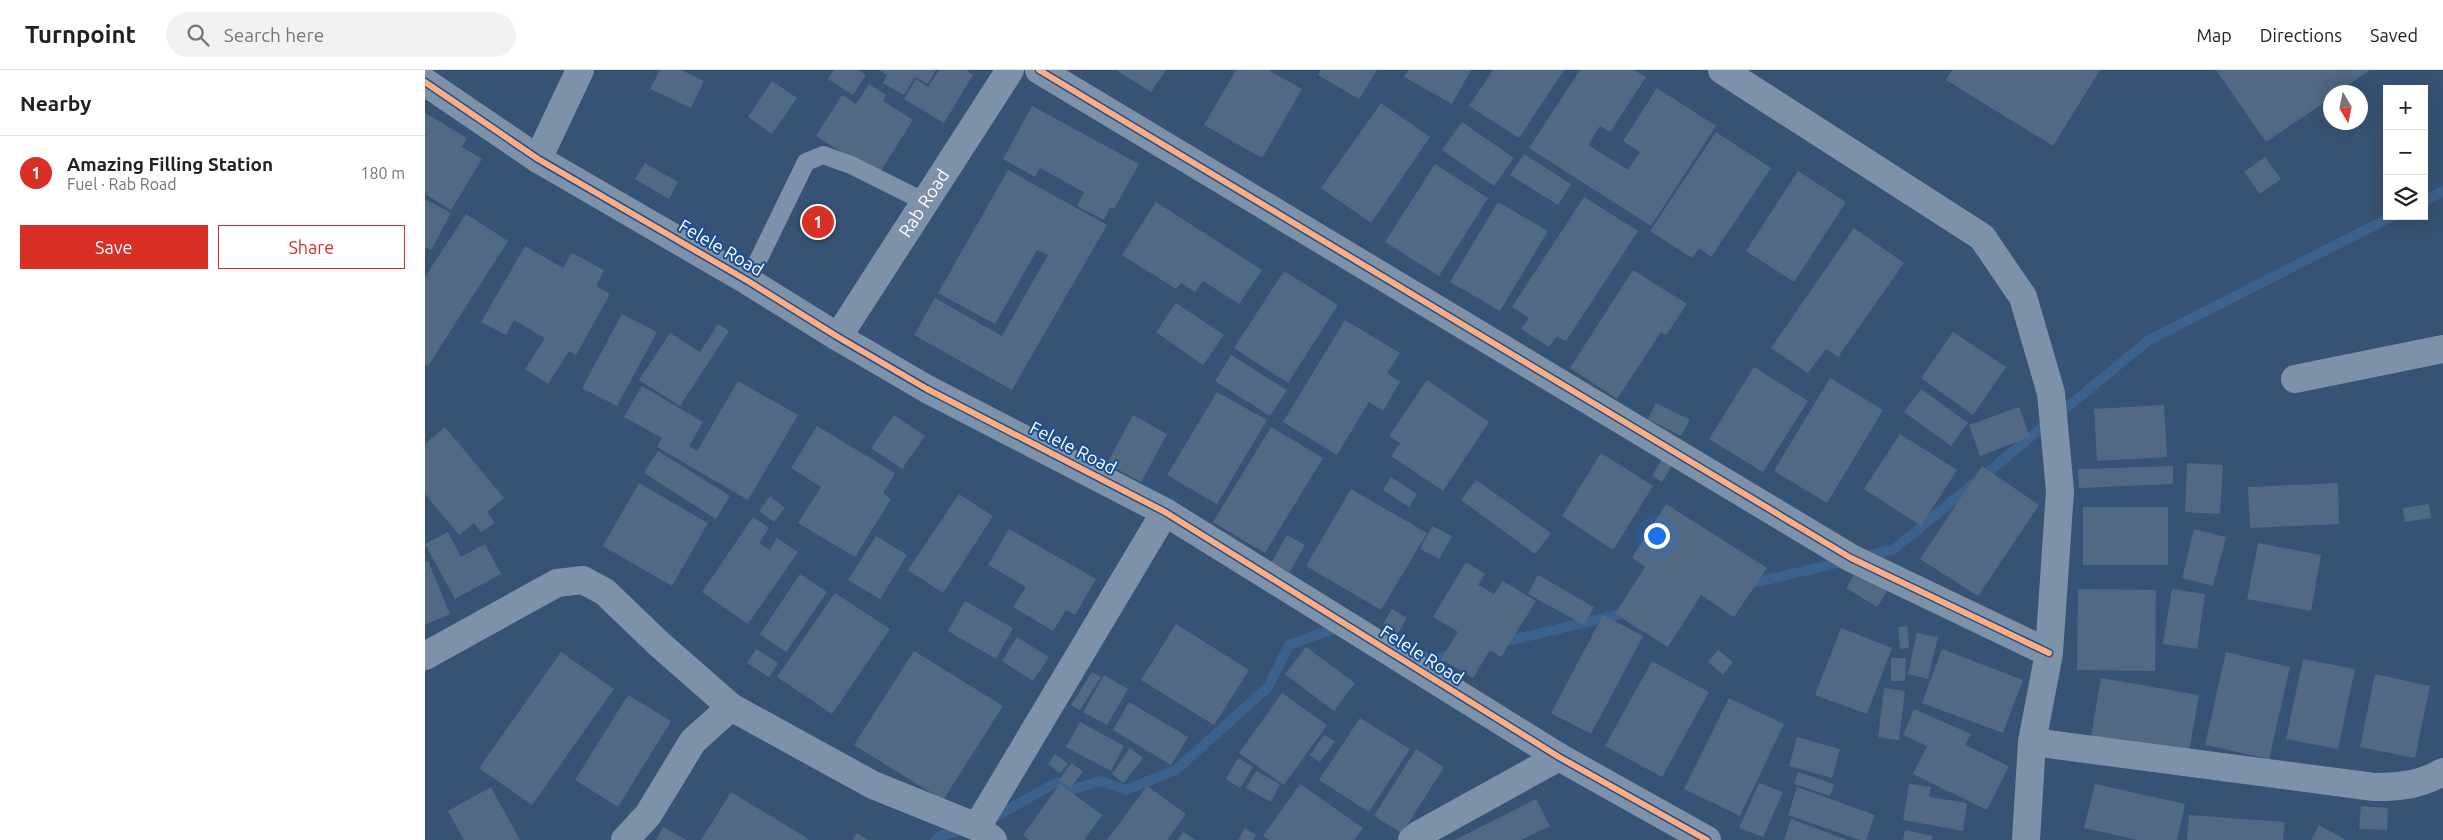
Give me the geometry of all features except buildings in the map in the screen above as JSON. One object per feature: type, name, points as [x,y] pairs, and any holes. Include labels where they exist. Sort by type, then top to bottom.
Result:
[{"type":"street","points":[[538,160],[580,70]]},
{"type":"street","name":"Rab Road","points":[[838,337],[1010,70]]},
{"type":"street","points":[[1039,70],[1851,558],[2049,653]]},
{"type":"street","points":[[1722,70],[1982,237],[2023,297],[2051,393],[2060,491],[2049,653],[2033,742],[2026,840]]},
{"type":"street","name":"Felele Road","points":[[425,82],[538,160],[748,280],[838,337],[927,389],[1165,512],[1559,757],[1707,840]]},
{"type":"street","points":[[2295,379],[2443,349]]},
{"type":"street","points":[[425,656],[557,583],[583,580],[605,592],[658,643],[731,706],[873,785],[985,834],[1165,512]]},
{"type":"street","points":[[625,840],[648,816],[693,741],[731,706]]},
{"type":"street","points":[[2033,742],[2374,787],[2399,788],[2424,783],[2443,772]]},
{"type":"street","points":[[1412,840],[1559,757]]},
{"type":"lane","points":[[748,280],[806,162],[823,155],[851,165],[925,202]]},
{"type":"waterway","points":[[2428,199],[2443,191]]},
{"type":"waterway","points":[[1862,557],[1894,549],[2149,340],[2385,220]]},
{"type":"waterway","points":[[1745,585],[1846,561]]},
{"type":"waterway","points":[[1500,643],[1629,612]]},
{"type":"waterway","points":[[990,820],[1057,782],[1071,790],[1101,781],[1126,790],[1176,770],[1268,687],[1289,645],[1335,628],[1342,630]]},
{"type":"waterway","points":[[1410,652],[1433,659],[1454,654]]},
{"type":"waterway","points":[[936,840],[940,836],[966,830]]},
{"type":"cycle path","points":[[1039,70],[1851,558],[2049,653]]},
{"type":"cycle path","points":[[425,82],[538,159],[748,281],[838,337],[927,389],[1165,512],[1559,757],[1707,840]]},
{"type":"place","name":"Amazing Filling Station","points":[[818,222]]}]
